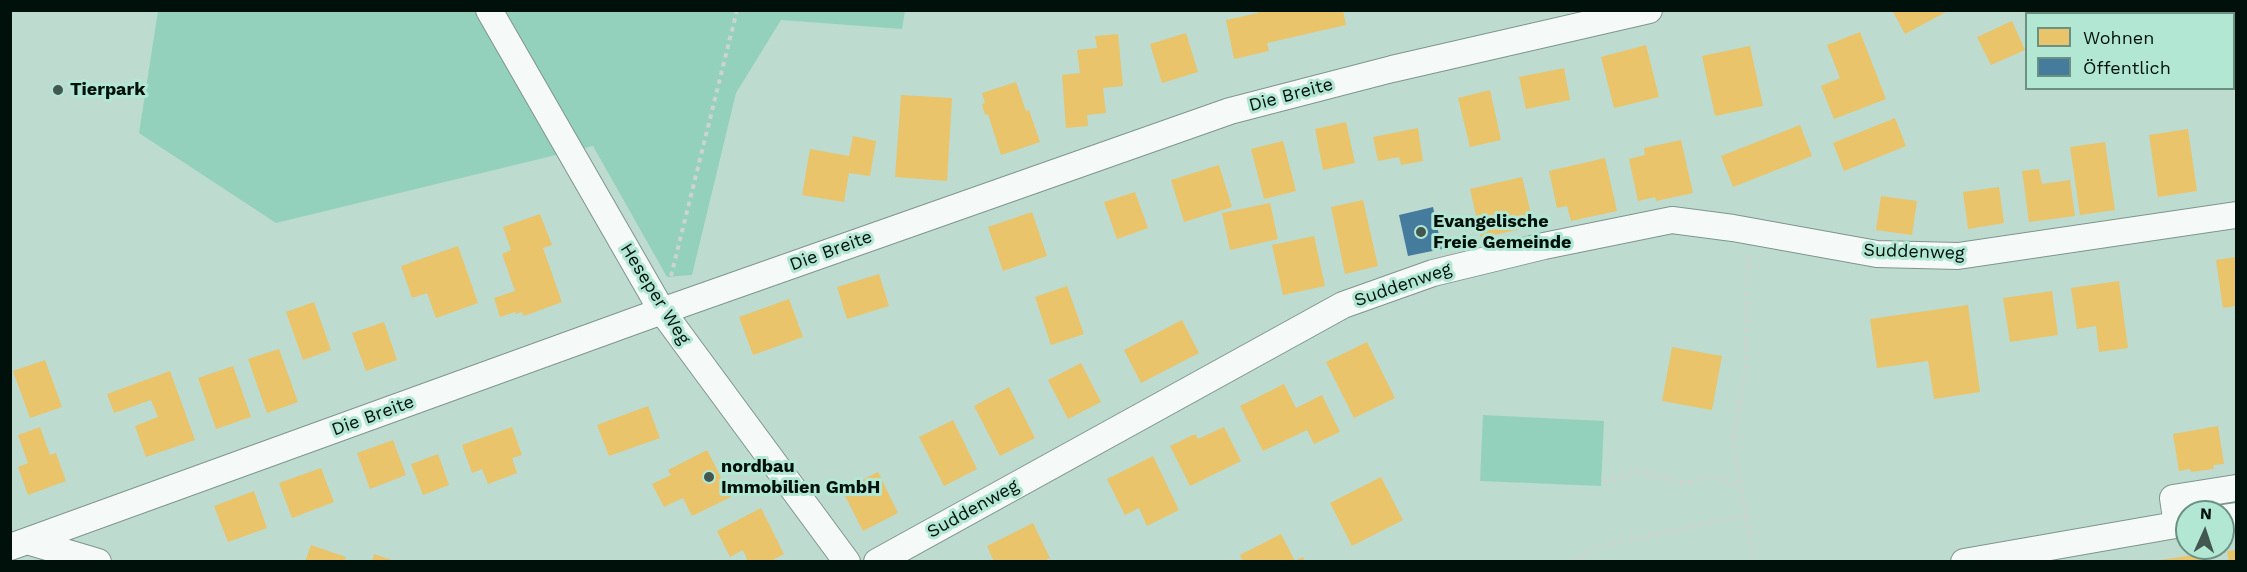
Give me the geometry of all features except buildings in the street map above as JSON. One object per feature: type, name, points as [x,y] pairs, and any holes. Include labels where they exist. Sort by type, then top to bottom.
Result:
[{"type":"street","name":"Heseper Weg","points":[[489,10],[662,311],[847,561]]},
{"type":"street","name":"Die Breite","points":[[19,544],[662,311],[1230,111],[1392,69],[1649,10]]},
{"type":"street","name":"Suddenweg","points":[[877,561],[1343,305],[1433,273],[1544,246],[1672,220],[1877,254],[1958,256],[2236,215]]},
{"type":"street","points":[[2175,504],[2173,498],[2236,488]]},
{"type":"street","points":[[1964,561],[2045,555],[2175,526]]},
{"type":"street","points":[[19,544],[98,561]]},
{"type":"path","points":[[662,311],[737,10]]},
{"type":"path","points":[[1749,231],[1745,371],[1733,446],[1755,561]]},
{"type":"path","points":[[1602,481],[1618,480],[1635,471],[1687,483],[1713,476],[1741,486]]},
{"type":"path","points":[[1571,561],[1601,546],[1746,514]]},
{"type":"green space","points":[[158,11],[905,11],[902,29],[781,20],[736,93],[692,275],[667,277],[593,146],[276,223],[139,133]]},
{"type":"green space","points":[[1483,415],[1604,421],[1601,486],[1480,481]]},
{"type":"place","name":"Tierpark","points":[[58,90]]},
{"type":"place","name":"Evangelische Freie Gemeinde","points":[[1421,232]]},
{"type":"place","name":"nordbau Immobilien GmbH","points":[[709,477]]}]
